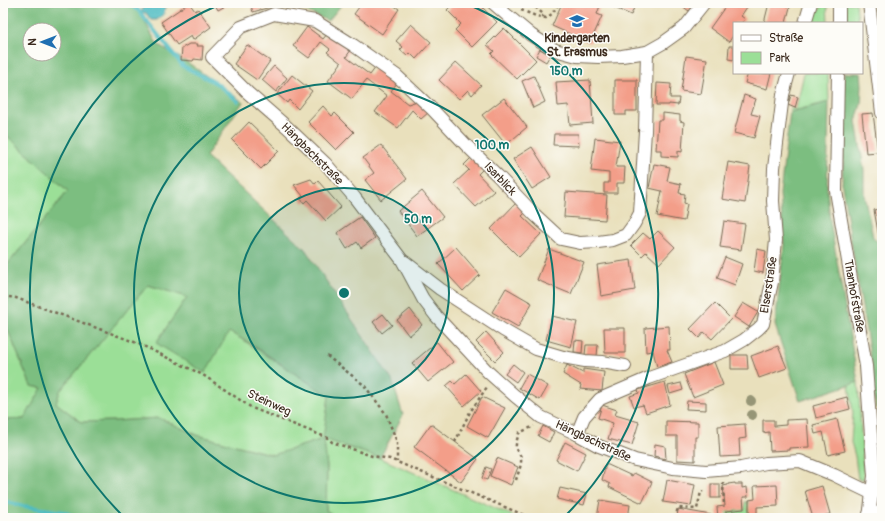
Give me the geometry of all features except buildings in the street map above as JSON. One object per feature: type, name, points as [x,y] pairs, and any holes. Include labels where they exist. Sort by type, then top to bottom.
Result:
[{"type":"street","points":[[493,3],[531,35],[555,50],[577,56],[598,57],[622,56],[647,52],[684,28],[704,3]]},
{"type":"street","points":[[805,22],[811,3]]},
{"type":"street","points":[[839,3],[839,22]]},
{"type":"street","points":[[869,3],[878,48],[882,113]]},
{"type":"street","name":"Isarblick","points":[[212,57],[241,27],[274,14],[315,21],[353,45],[397,76],[432,109],[534,214],[561,239],[580,243],[613,240],[626,235],[640,213],[645,131],[647,52]]},
{"type":"street","name":"Hängbachstraße","points":[[212,57],[248,93],[325,163],[355,198],[402,260],[423,299],[436,316],[488,372],[547,420],[599,446],[635,460],[673,468],[706,471],[800,460],[872,494]]},
{"type":"street","name":"Elserstraße","points":[[576,434],[584,417],[600,399],[650,378],[726,351],[753,333],[763,324],[772,282],[776,240],[773,201],[774,168],[783,94],[789,74]]},
{"type":"street","name":"Thanhofstraße","points":[[838,74],[836,191],[866,366],[874,476],[869,516]]},
{"type":"street","name":"Hängbachstraße","points":[[402,260],[440,289],[503,330],[536,349],[585,361],[626,366]]},
{"type":"street","points":[[869,516],[882,512]]},
{"type":"path","points":[[531,3],[543,14],[542,17]]},
{"type":"path","points":[[502,12],[510,7],[524,10],[536,16],[546,18],[552,14],[559,3]]},
{"type":"path","name":"Steinweg","points":[[3,296],[16,298],[137,343],[203,375],[252,408],[328,438],[332,442],[372,456],[390,459],[531,518]]},
{"type":"path","points":[[327,356],[364,385],[386,414],[397,442],[397,462]]},
{"type":"path","points":[[455,442],[470,412],[480,397]]},
{"type":"path","points":[[516,480],[521,457],[516,449],[519,432],[547,420]]},
{"type":"path","points":[[675,518],[678,508],[698,509],[700,492],[703,491]]},
{"type":"path","points":[[723,491],[724,506]]},
{"type":"green space","points":[[3,3],[135,3],[157,44],[187,62],[243,102],[206,156],[305,249],[392,380],[403,415],[380,458],[324,439],[327,467],[326,510],[336,518],[3,518],[3,420],[24,419],[42,388],[31,386],[3,318],[3,270],[68,191],[3,132]],"holes":[[[148,285],[187,297],[156,343],[205,373],[229,332],[251,344],[329,396],[323,439],[273,455],[197,435],[159,418],[81,422],[56,403],[60,391]]]},
{"type":"green space","points":[[298,3],[343,3],[328,21],[298,7]]},
{"type":"green space","points":[[825,3],[827,3],[828,22],[810,22],[811,19]]},
{"type":"green space","points":[[843,3],[856,3],[858,22],[843,22]]},
{"type":"green space","points":[[804,74],[828,74],[829,102],[790,112],[790,108],[796,109]]},
{"type":"green space","points":[[844,74],[861,74],[861,104],[856,121],[864,170],[864,195],[873,237],[880,245],[882,257],[882,341],[879,347],[882,402],[876,409],[869,349],[842,186],[844,146]]},
{"type":"green space","points":[[829,102],[827,190],[830,221],[858,382],[800,401],[775,325],[784,245],[780,194],[790,112]]},
{"type":"green space","points":[[3,132],[68,191],[3,270]]},
{"type":"green space","points":[[148,285],[187,297],[156,343],[229,331],[329,396],[324,439],[380,458],[518,518],[336,518],[326,510],[327,467],[323,439],[274,455],[197,435],[159,418],[81,422],[56,403],[60,391]]},
{"type":"green space","points":[[3,318],[31,386],[43,388],[24,419],[3,420]]},
{"type":"green space","points":[[858,382],[864,479],[858,479],[855,456],[851,442],[853,413],[849,385]]},
{"type":"green space","points":[[745,502],[749,502],[749,517],[728,518],[727,512],[745,510]]},
{"type":"water","points":[[147,3],[162,3],[165,6],[164,14],[157,20],[151,20],[146,13],[140,12]]},
{"type":"waterway","points":[[128,3],[138,10],[183,66],[216,83],[238,101]]},
{"type":"waterway","points":[[3,501],[23,506],[64,512],[78,518]]},
{"type":"place","name":"Kindergarten St. Erasmus","points":[[577,21]]}]
